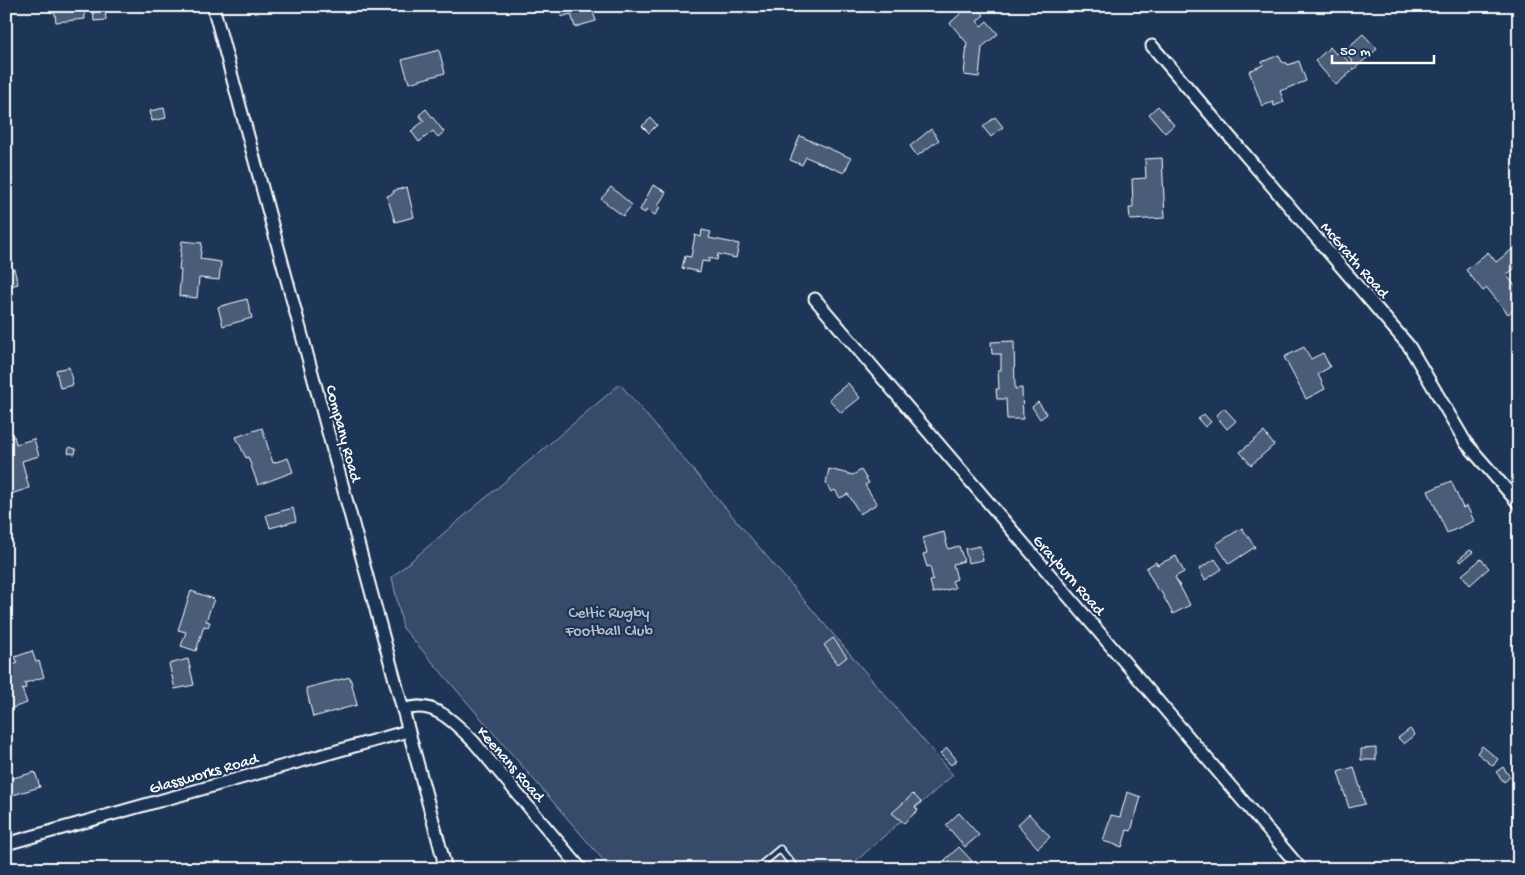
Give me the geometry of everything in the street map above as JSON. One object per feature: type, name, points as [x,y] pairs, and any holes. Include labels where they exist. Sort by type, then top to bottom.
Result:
[{"type":"street","name":"Company Road","points":[[213,6],[446,869]]},
{"type":"street","name":"McGrath Road","points":[[1152,46],[1409,346],[1466,443],[1519,504]]},
{"type":"street","name":"Grayburn Road","points":[[815,299],[1301,869]]},
{"type":"street","name":"Keenans Road","points":[[404,710],[412,707],[429,708],[447,716],[474,742],[581,869]]},
{"type":"street","name":"Glassworks Road","points":[[6,844],[408,731]]},
{"type":"lane","points":[[756,869],[780,849],[796,869]]},
{"type":"green space","name":"Celtic Rugby Football Club","points":[[620,384],[953,775],[847,869],[611,869],[403,628],[392,577]]},
{"type":"building","points":[[84,6],[85,19],[56,22],[54,7]]},
{"type":"building","points":[[558,6],[586,6],[587,11],[592,9],[596,21],[575,27],[571,14],[561,17]]},
{"type":"building","points":[[969,6],[976,6],[984,15],[977,21],[981,26],[987,21],[998,34],[982,47],[979,77],[964,75],[967,43],[950,23]]},
{"type":"building","points":[[105,8],[106,20],[94,21],[93,9]]},
{"type":"building","points":[[1363,34],[1377,49],[1336,85],[1315,61],[1330,47],[1336,54],[1339,51],[1351,64],[1353,62],[1344,51]]},
{"type":"building","points":[[439,50],[445,73],[409,83],[402,60]]},
{"type":"building","points":[[1279,55],[1282,62],[1288,65],[1299,61],[1306,81],[1280,91],[1284,102],[1274,106],[1273,102],[1262,106],[1249,71],[1263,65],[1262,62]]},
{"type":"building","points":[[1158,106],[1174,125],[1165,133],[1149,114]]},
{"type":"building","points":[[164,108],[166,118],[152,121],[150,111]]},
{"type":"building","points":[[426,109],[444,132],[438,137],[433,131],[419,142],[411,131],[424,121],[419,115]]},
{"type":"building","points":[[995,117],[1003,127],[991,137],[983,127]]},
{"type":"building","points":[[651,118],[657,125],[649,133],[642,126]]},
{"type":"building","points":[[931,129],[939,140],[917,156],[910,146]]},
{"type":"building","points":[[800,136],[851,158],[844,173],[806,157],[802,165],[790,160]]},
{"type":"building","points":[[1162,158],[1165,218],[1130,220],[1129,208],[1133,208],[1132,179],[1146,178],[1145,159]]},
{"type":"building","points":[[653,185],[666,192],[655,215],[646,210],[645,213],[640,210]]},
{"type":"building","points":[[407,187],[414,217],[395,222],[387,196],[394,193],[393,191]]},
{"type":"building","points":[[611,187],[632,205],[623,216],[601,199]]},
{"type":"building","points":[[702,230],[711,232],[709,238],[739,244],[736,258],[718,254],[717,260],[709,258],[709,262],[702,261],[700,272],[682,268],[685,256],[691,257],[695,235],[701,237]]},
{"type":"building","points":[[182,241],[202,243],[200,259],[221,262],[219,280],[199,278],[197,298],[179,296]]},
{"type":"building","points":[[1515,247],[1519,252],[1519,265],[1506,275],[1519,290],[1519,305],[1508,314],[1487,288],[1483,291],[1466,270],[1488,252],[1496,262]]},
{"type":"building","points":[[14,269],[18,284],[7,287],[6,290],[6,271]]},
{"type":"building","points":[[247,299],[252,318],[223,326],[218,307]]},
{"type":"building","points":[[1014,341],[1015,389],[1022,388],[1023,419],[1007,419],[1006,399],[997,399],[996,389],[999,389],[998,370],[1001,370],[1001,354],[992,354],[991,342]]},
{"type":"building","points":[[1304,347],[1311,359],[1323,353],[1330,367],[1318,374],[1325,389],[1306,399],[1284,357]]},
{"type":"building","points":[[69,367],[73,385],[60,388],[56,370]]},
{"type":"building","points":[[848,383],[860,398],[841,413],[829,399]]},
{"type":"building","points":[[1038,402],[1047,414],[1040,419],[1032,407]]},
{"type":"building","points":[[1224,408],[1236,421],[1227,429],[1216,416]]},
{"type":"building","points":[[1204,414],[1211,422],[1205,427],[1198,419]]},
{"type":"building","points":[[262,428],[273,463],[288,458],[293,472],[258,485],[248,457],[246,458],[236,437]]},
{"type":"building","points":[[1264,432],[1274,445],[1251,465],[1240,452]]},
{"type":"building","points":[[14,436],[16,444],[34,439],[39,456],[22,461],[29,488],[11,494],[6,478],[6,438]]},
{"type":"building","points":[[69,447],[76,449],[75,454],[68,453]]},
{"type":"building","points":[[829,469],[853,475],[861,470],[869,483],[865,485],[877,504],[860,514],[848,494],[840,498],[835,490],[831,492],[826,483]]},
{"type":"building","points":[[1451,481],[1463,508],[1467,506],[1474,521],[1447,533],[1428,491]]},
{"type":"building","points":[[293,508],[296,521],[270,528],[266,515]]},
{"type":"building","points":[[1242,528],[1255,547],[1229,564],[1216,544]]},
{"type":"building","points":[[944,532],[948,549],[959,546],[964,561],[953,564],[957,579],[952,581],[955,588],[933,593],[930,581],[933,580],[930,566],[927,567],[923,554],[927,553],[923,538]]},
{"type":"building","points":[[980,546],[983,560],[968,563],[965,549]]},
{"type":"building","points":[[1470,550],[1473,552],[1461,562],[1459,559]]},
{"type":"building","points":[[1176,556],[1184,572],[1175,577],[1190,605],[1173,614],[1146,568],[1156,562],[1157,565]]},
{"type":"building","points":[[1215,559],[1222,569],[1205,580],[1199,569]]},
{"type":"building","points":[[1481,559],[1489,568],[1470,585],[1462,575]]},
{"type":"building","points":[[191,591],[214,599],[206,621],[210,622],[208,627],[204,626],[196,651],[181,646],[186,632],[178,630]]},
{"type":"building","points":[[833,638],[847,657],[838,664],[824,645]]},
{"type":"building","points":[[32,651],[36,662],[39,661],[44,677],[25,683],[26,688],[22,689],[27,703],[6,710],[6,667],[18,663],[15,657]]},
{"type":"building","points":[[188,659],[194,685],[175,689],[169,664]]},
{"type":"building","points":[[350,677],[357,705],[313,717],[306,688]]},
{"type":"building","points":[[1410,729],[1415,735],[1404,744],[1398,738]]},
{"type":"building","points":[[1482,746],[1498,759],[1493,766],[1477,753]]},
{"type":"building","points":[[947,748],[957,760],[951,765],[940,754]]},
{"type":"building","points":[[1376,748],[1376,760],[1361,760],[1361,749]]},
{"type":"building","points":[[1354,767],[1365,804],[1349,808],[1338,772]]},
{"type":"building","points":[[1503,767],[1510,777],[1504,782],[1496,772]]},
{"type":"building","points":[[35,772],[40,787],[6,797],[6,780]]},
{"type":"building","points":[[1127,792],[1141,797],[1131,831],[1127,830],[1122,847],[1103,841],[1111,815],[1120,817]]},
{"type":"building","points":[[913,794],[921,802],[915,807],[918,810],[904,823],[892,813]]},
{"type":"building","points":[[959,813],[979,835],[965,847],[946,825]]},
{"type":"building","points":[[1029,814],[1050,837],[1038,848],[1017,825]]},
{"type":"building","points":[[959,847],[972,861],[964,869],[935,869]]}]
